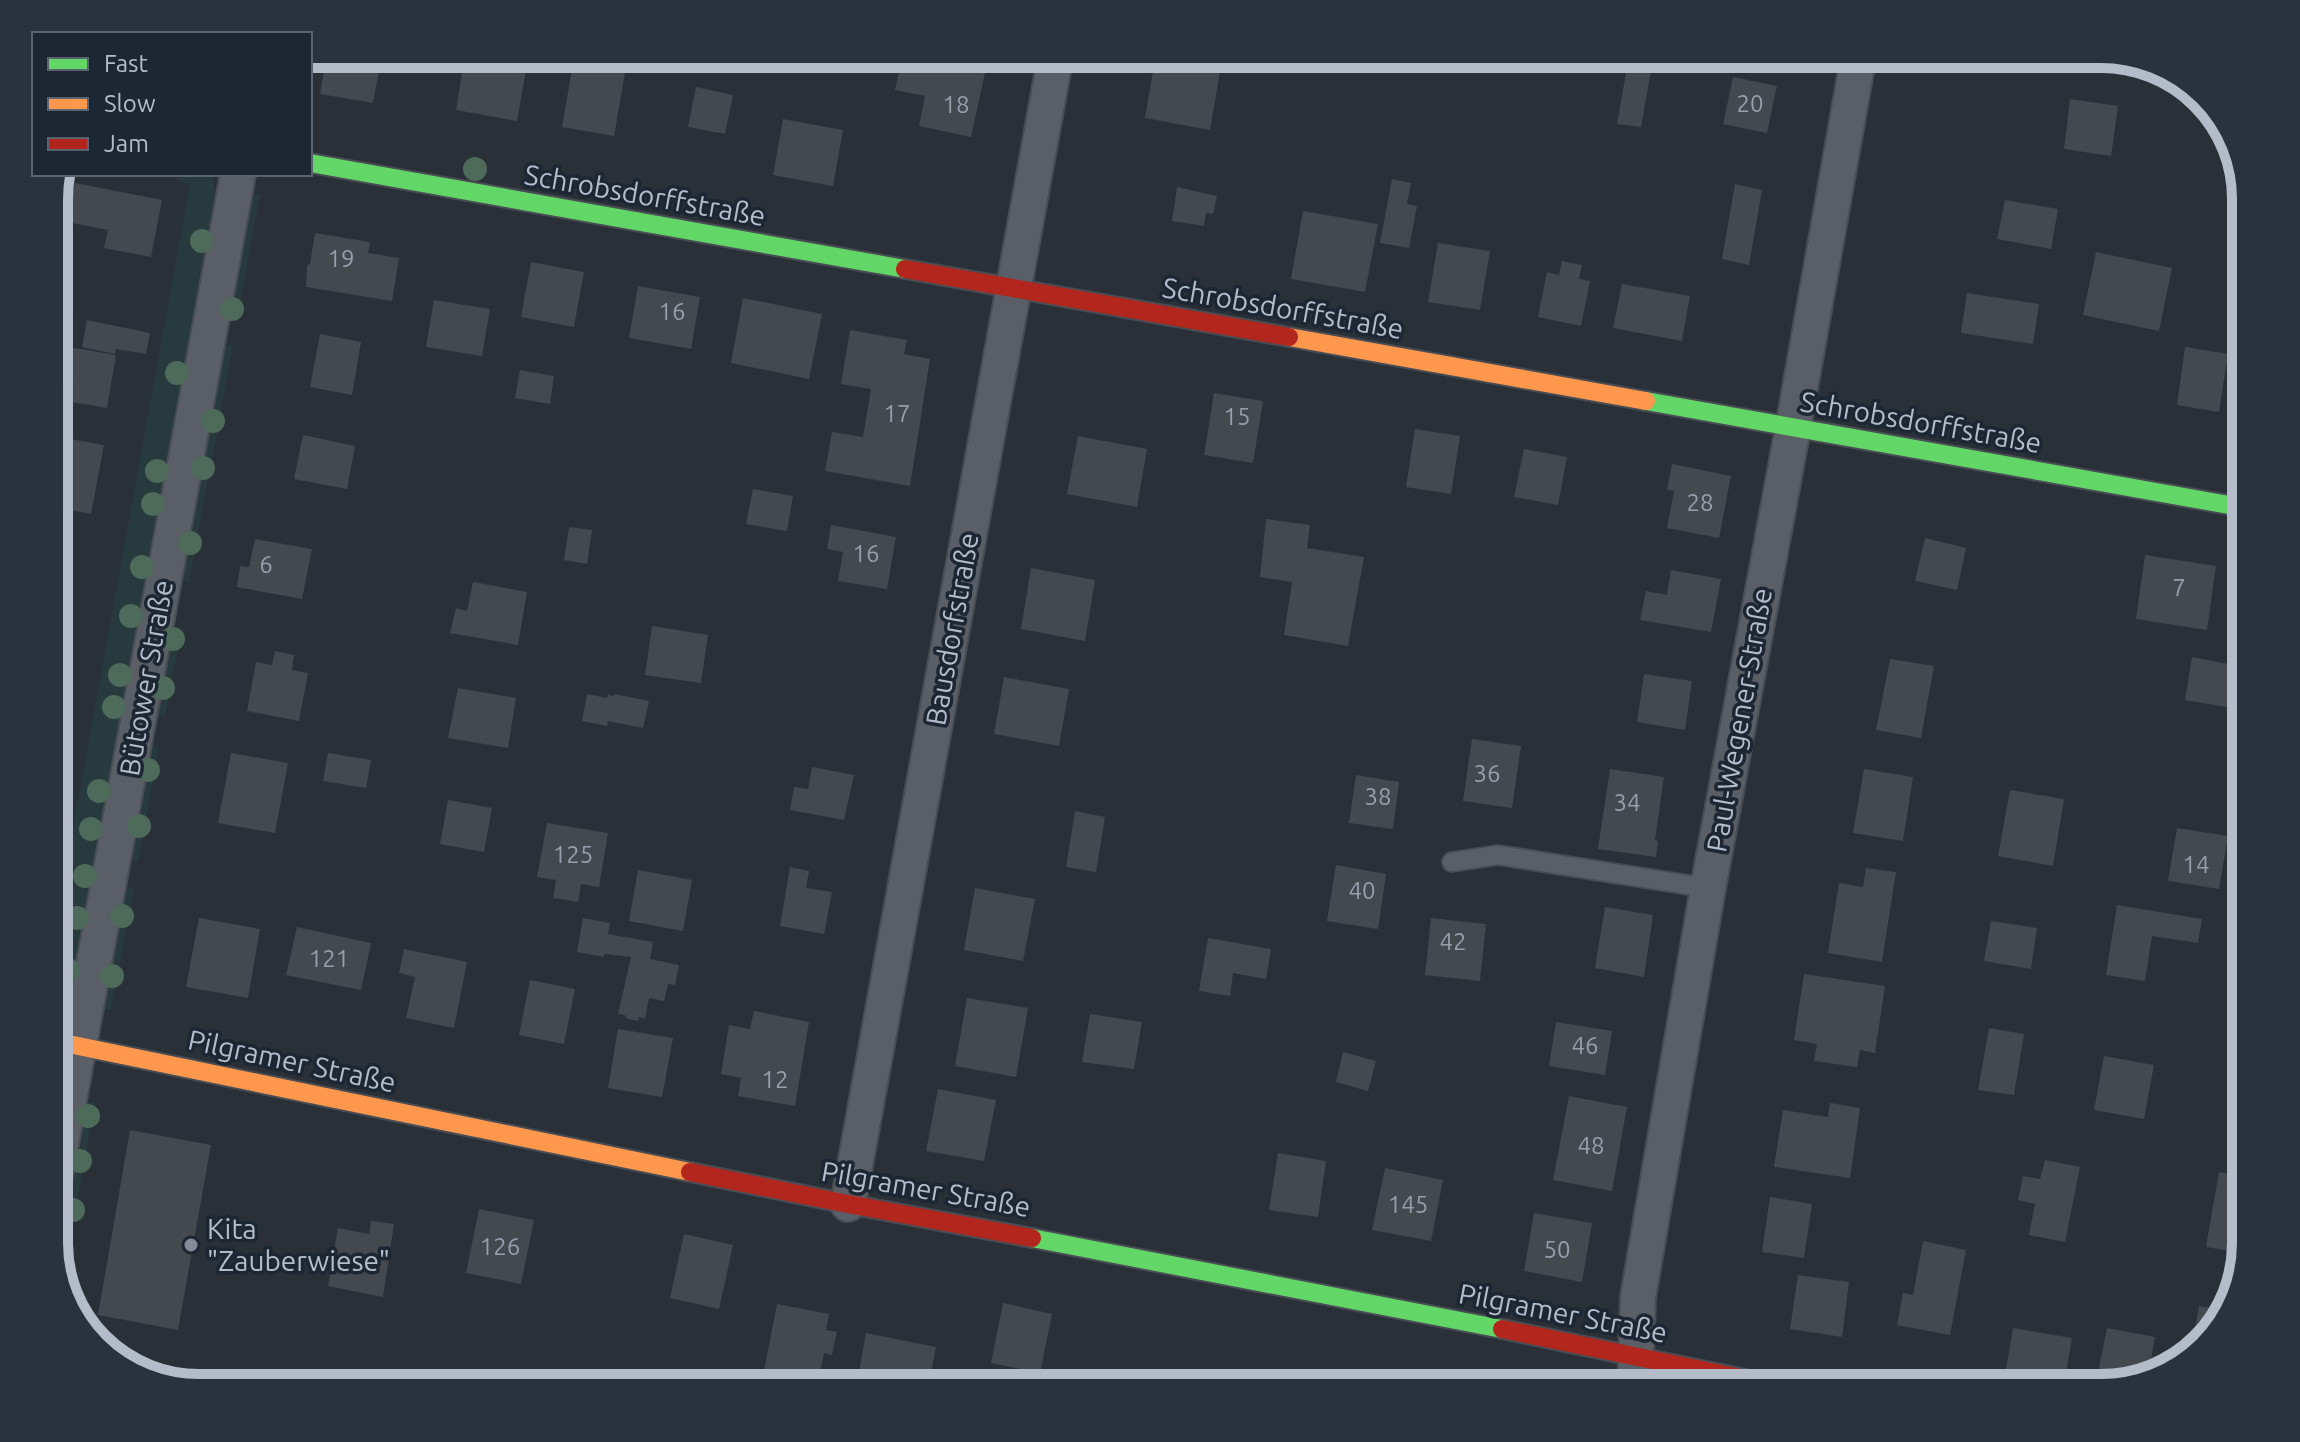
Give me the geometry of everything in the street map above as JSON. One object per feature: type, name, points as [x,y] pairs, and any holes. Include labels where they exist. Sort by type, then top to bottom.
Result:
[{"type":"street","name":"Bausdorfstraße","points":[[848,1204],[1053,68]]},
{"type":"street","name":"Paul-Wegener-Straße","points":[[1635,1372],[1638,1297],[1708,888],[1793,428],[1846,68]]},
{"type":"street","name":"Schrobsdorffstraße","points":[[312,163],[2232,506]]},
{"type":"street","name":"Bütower Straße","points":[[68,1039],[238,176]]},
{"type":"street","name":"Pilgramer Straße","points":[[68,1044],[848,1204],[1094,1249],[1635,1372]]},
{"type":"lane","points":[[1452,862],[1498,855],[1708,888]]},
{"type":"green space","points":[[178,176],[212,176],[215,197],[68,1003],[68,856],[190,184],[177,181]]},
{"type":"green space","points":[[248,193],[260,195],[237,320],[224,316]]},
{"type":"green space","points":[[233,345],[189,583],[176,578],[218,347]]},
{"type":"green space","points":[[166,629],[181,631],[165,717],[151,713]]},
{"type":"green space","points":[[145,747],[159,747],[138,863],[125,857]]},
{"type":"green space","points":[[119,888],[134,888],[111,1010],[99,1009]]},
{"type":"green space","points":[[82,1101],[95,1103],[68,1253],[68,1177]]},
{"type":"building","points":[[325,68],[379,68],[373,103],[320,94]]},
{"type":"building","points":[[463,68],[526,68],[517,121],[456,110]]},
{"type":"building","points":[[572,68],[599,68],[625,73],[614,136],[562,127]]},
{"type":"building","points":[[900,68],[986,68],[971,137],[919,126],[925,96],[895,90]]},
{"type":"building","points":[[1154,68],[1221,68],[1210,130],[1145,118]]},
{"type":"building","points":[[1502,68],[1529,68],[1528,72]]},
{"type":"building","points":[[1627,68],[1651,71],[1641,127],[1617,124]]},
{"type":"building","points":[[1733,77],[1777,86],[1767,133],[1723,124]]},
{"type":"building","points":[[696,87],[733,95],[725,134],[688,127]]},
{"type":"building","points":[[2070,99],[2118,106],[2111,156],[2064,149]]},
{"type":"building","points":[[783,119],[843,130],[833,186],[773,175]]},
{"type":"building","points":[[1392,179],[1411,183],[1407,204],[1417,206],[1409,248],[1380,243]]},
{"type":"building","points":[[75,183],[162,200],[151,257],[104,248],[108,230],[68,222]]},
{"type":"building","points":[[1735,184],[1762,190],[1749,265],[1722,259]]},
{"type":"building","points":[[1177,187],[1217,196],[1213,214],[1206,213],[1204,226],[1172,221]]},
{"type":"building","points":[[2005,200],[2058,209],[2051,249],[1997,239]]},
{"type":"building","points":[[1303,211],[1378,224],[1365,292],[1291,279]]},
{"type":"building","points":[[315,233],[370,242],[368,253],[399,258],[392,301],[306,287],[307,265],[310,264]]},
{"type":"building","points":[[1438,243],[1490,251],[1480,310],[1428,302]]},
{"type":"building","points":[[2096,252],[2172,268],[2159,331],[2083,315]]},
{"type":"building","points":[[1562,261],[1582,265],[1579,279],[1590,281],[1581,326],[1538,317],[1547,272],[1559,275]]},
{"type":"building","points":[[531,262],[584,272],[574,327],[521,317]]},
{"type":"building","points":[[1622,284],[1690,296],[1682,341],[1613,328]]},
{"type":"building","points":[[638,286],[700,297],[691,349],[629,338]]},
{"type":"building","points":[[1967,293],[2039,304],[2033,344],[1961,333]]},
{"type":"building","points":[[743,298],[822,314],[809,379],[731,363]]},
{"type":"building","points":[[434,300],[490,309],[482,356],[426,347]]},
{"type":"building","points":[[87,320],[150,333],[146,354],[116,349],[115,354],[82,347]]},
{"type":"building","points":[[850,330],[907,340],[904,354],[930,359],[910,486],[825,471],[832,432],[863,437],[871,389],[841,384]]},
{"type":"building","points":[[320,334],[361,342],[352,395],[310,387]]},
{"type":"building","points":[[69,347],[116,355],[107,408],[68,401]]},
{"type":"building","points":[[2185,347],[2228,354],[2219,412],[2177,405]]},
{"type":"building","points":[[520,370],[554,376],[550,404],[515,398]]},
{"type":"building","points":[[1214,393],[1263,401],[1253,463],[1204,455]]},
{"type":"building","points":[[1415,429],[1460,436],[1451,494],[1406,487]]},
{"type":"building","points":[[303,435],[355,446],[347,489],[294,479]]},
{"type":"building","points":[[1078,436],[1147,449],[1137,507],[1067,494]]},
{"type":"building","points":[[68,439],[104,445],[91,514],[68,510]]},
{"type":"building","points":[[1524,449],[1567,457],[1558,505],[1514,497]]},
{"type":"building","points":[[1672,464],[1731,476],[1719,538],[1667,528],[1674,491],[1667,490]]},
{"type":"building","points":[[753,489],[793,496],[787,531],[746,524]]},
{"type":"building","points":[[1266,519],[1310,525],[1307,548],[1364,557],[1348,646],[1284,635],[1292,582],[1260,577]]},
{"type":"building","points":[[831,525],[896,537],[887,589],[838,581],[843,552],[827,549]]},
{"type":"building","points":[[569,527],[592,530],[587,564],[564,560]]},
{"type":"building","points":[[1925,538],[1966,548],[1957,590],[1915,581]]},
{"type":"building","points":[[255,539],[312,549],[302,599],[237,587],[240,566],[249,567]]},
{"type":"building","points":[[2145,555],[2216,566],[2207,630],[2136,619]]},
{"type":"building","points":[[1031,568],[1095,580],[1085,641],[1021,629]]},
{"type":"building","points":[[1671,570],[1721,579],[1711,632],[1640,620],[1646,591],[1667,595]]},
{"type":"building","points":[[473,582],[527,592],[518,645],[450,633],[456,608],[467,611]]},
{"type":"building","points":[[652,626],[708,635],[701,683],[645,675]]},
{"type":"building","points":[[275,651],[294,655],[292,670],[308,673],[299,721],[247,711],[256,662],[272,665]]},
{"type":"building","points":[[2192,657],[2232,665],[2232,708],[2185,700]]},
{"type":"building","points":[[1890,659],[1934,666],[1921,738],[1876,730]]},
{"type":"building","points":[[1644,674],[1692,681],[1685,730],[1637,722]]},
{"type":"building","points":[[1004,677],[1069,689],[1059,746],[994,734]]},
{"type":"building","points":[[458,688],[516,698],[508,748],[448,738]]},
{"type":"building","points":[[587,694],[607,698],[608,694],[613,697],[614,694],[649,701],[643,728],[608,721],[607,726],[582,721]]},
{"type":"building","points":[[1472,739],[1521,746],[1512,808],[1463,801]]},
{"type":"building","points":[[231,753],[288,763],[275,833],[218,823]]},
{"type":"building","points":[[328,753],[371,760],[366,788],[323,781]]},
{"type":"building","points":[[812,767],[854,775],[844,820],[790,810],[794,787],[808,789]]},
{"type":"building","points":[[1610,769],[1664,777],[1655,840],[1658,841],[1656,857],[1598,849]]},
{"type":"building","points":[[1864,769],[1913,777],[1903,841],[1853,833]]},
{"type":"building","points":[[1356,775],[1399,782],[1393,829],[1349,823]]},
{"type":"building","points":[[2010,790],[2064,799],[2053,866],[1998,856]]},
{"type":"building","points":[[448,800],[492,808],[484,852],[440,844]]},
{"type":"building","points":[[1075,811],[1105,817],[1096,872],[1066,867]]},
{"type":"building","points":[[547,823],[608,833],[599,887],[581,884],[578,902],[553,898],[556,880],[537,877]]},
{"type":"building","points":[[2177,828],[2228,836],[2219,889],[2168,881]]},
{"type":"building","points":[[1336,865],[1386,874],[1378,929],[1327,921]]},
{"type":"building","points":[[790,867],[809,871],[806,888],[832,892],[824,934],[780,926]]},
{"type":"building","points":[[1866,868],[1896,872],[1882,962],[1828,953],[1839,883],[1863,887]]},
{"type":"building","points":[[638,870],[692,880],[683,931],[629,921]]},
{"type":"building","points":[[975,888],[1035,899],[1023,961],[964,950]]},
{"type":"building","points":[[2117,905],[2202,919],[2198,943],[2152,936],[2145,981],[2106,975]]},
{"type":"building","points":[[1605,907],[1653,915],[1644,977],[1595,968]]},
{"type":"building","points":[[199,918],[260,929],[248,998],[186,987]]},
{"type":"building","points":[[583,918],[610,923],[608,934],[653,942],[650,959],[679,965],[675,985],[668,984],[664,1001],[649,998],[645,1019],[639,1017],[638,1021],[618,1014],[631,957],[604,954],[604,957],[577,952]]},
{"type":"building","points":[[1431,918],[1486,924],[1480,981],[1425,975]]},
{"type":"building","points":[[1991,921],[2037,928],[2031,969],[1984,961]]},
{"type":"building","points":[[297,927],[371,943],[361,990],[286,975]]},
{"type":"building","points":[[1208,938],[1271,949],[1266,979],[1233,973],[1230,996],[1199,991]]},
{"type":"building","points":[[404,949],[467,962],[454,1028],[406,1018],[415,977],[399,973]]},
{"type":"building","points":[[1804,974],[1885,986],[1875,1053],[1860,1050],[1857,1067],[1814,1061],[1817,1044],[1794,1040]]},
{"type":"building","points":[[530,980],[575,989],[564,1044],[519,1035]]},
{"type":"building","points":[[967,998],[1028,1008],[1016,1077],[955,1066]]},
{"type":"building","points":[[754,1011],[809,1022],[795,1106],[738,1096],[741,1078],[721,1074],[729,1025],[750,1029]]},
{"type":"building","points":[[1090,1014],[1142,1022],[1134,1069],[1082,1062]]},
{"type":"building","points":[[1556,1022],[1612,1031],[1605,1075],[1549,1066]]},
{"type":"building","points":[[1989,1028],[2024,1034],[2014,1095],[1978,1090]]},
{"type":"building","points":[[618,1029],[673,1038],[662,1097],[608,1088]]},
{"type":"building","points":[[1343,1052],[1376,1061],[1368,1091],[1336,1082]]},
{"type":"building","points":[[2104,1056],[2154,1065],[2144,1119],[2094,1110]]},
{"type":"building","points":[[938,1089],[996,1100],[984,1161],[926,1151]]},
{"type":"building","points":[[1569,1096],[1627,1107],[1612,1191],[1553,1180]]},
{"type":"building","points":[[1830,1103],[1860,1108],[1850,1178],[1774,1167],[1783,1110],[1828,1117]]},
{"type":"building","points":[[130,1130],[211,1145],[178,1330],[98,1315]]},
{"type":"building","points":[[1278,1153],[1326,1161],[1318,1217],[1269,1210]]},
{"type":"building","points":[[2045,1160],[2080,1167],[2065,1242],[2029,1235],[2035,1204],[2018,1200],[2023,1176],[2040,1179]]},
{"type":"building","points":[[1385,1168],[1443,1180],[1431,1241],[1372,1230]]},
{"type":"building","points":[[2219,1172],[2232,1174],[2232,1251],[2206,1247]]},
{"type":"building","points":[[1770,1197],[1812,1204],[1804,1258],[1762,1252]]},
{"type":"building","points":[[479,1209],[534,1220],[521,1284],[466,1273]]},
{"type":"building","points":[[1534,1213],[1592,1223],[1582,1282],[1524,1271]]},
{"type":"building","points":[[371,1221],[394,1224],[383,1297],[328,1286],[338,1228],[369,1234]]},
{"type":"building","points":[[684,1234],[733,1245],[719,1309],[670,1298]]},
{"type":"building","points":[[1923,1241],[1966,1250],[1950,1335],[1897,1325],[1903,1293],[1913,1295]]},
{"type":"building","points":[[1798,1275],[1849,1282],[1842,1337],[1790,1329]]},
{"type":"building","points":[[1003,1303],[1052,1314],[1040,1373],[991,1363]]},
{"type":"building","points":[[777,1304],[829,1314],[826,1330],[837,1332],[832,1355],[824,1353],[820,1374],[763,1374]]},
{"type":"building","points":[[2199,1306],[2215,1309],[2205,1323],[2194,1336]]},
{"type":"building","points":[[2013,1328],[2072,1338],[2066,1374],[2005,1374]]},
{"type":"building","points":[[2107,1328],[2155,1337],[2150,1364],[2135,1370],[2098,1374]]},
{"type":"building","points":[[866,1333],[936,1347],[931,1374],[859,1374]]},
{"type":"traffic: fast","points":[[312,163],[905,269]]},
{"type":"traffic: fast","points":[[1646,401],[2232,506]]},
{"type":"traffic: fast","points":[[1032,1238],[1502,1329]]},
{"type":"traffic: slow","points":[[1289,337],[1646,401]]},
{"type":"traffic: slow","points":[[68,1044],[690,1172]]},
{"type":"traffic: jam","points":[[905,269],[1289,337]]},
{"type":"traffic: jam","points":[[690,1172],[1032,1238]]},
{"type":"traffic: jam","points":[[1502,1329],[1721,1374]]},
{"type":"place","name":"Kita \"Zauberwiese\"","points":[[191,1245]]}]
